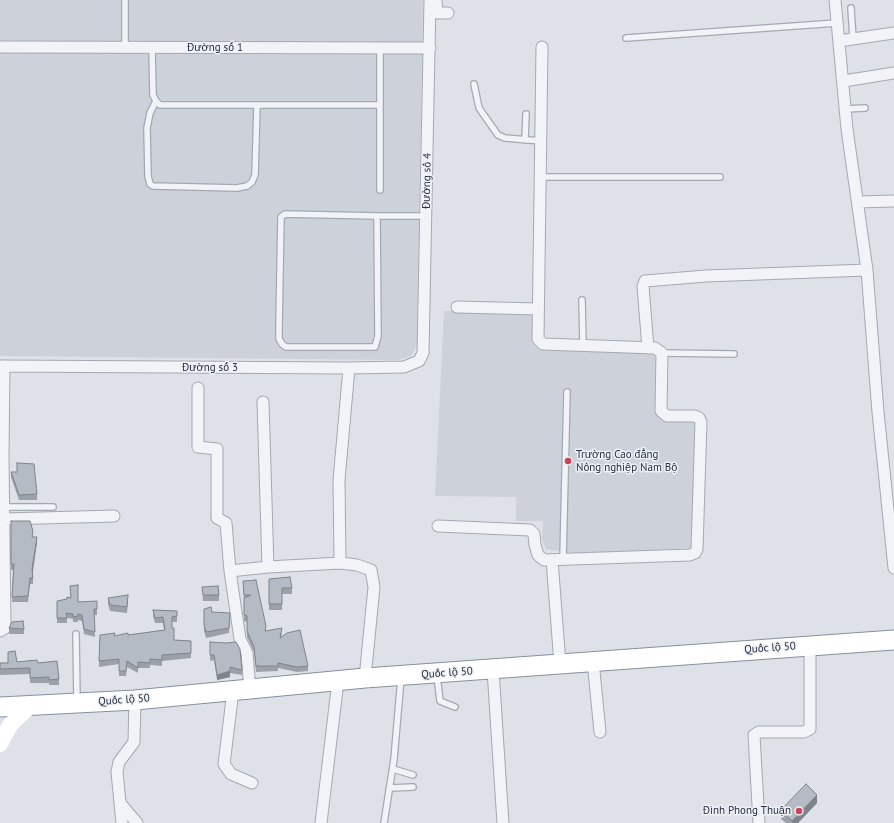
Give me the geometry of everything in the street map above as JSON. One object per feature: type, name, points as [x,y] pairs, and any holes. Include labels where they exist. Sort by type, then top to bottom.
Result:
[{"type":"highway","name":"Quốc lộ 50","points":[[0,707],[134,700],[365,678],[894,640]]},
{"type":"main road","points":[[0,744],[10,725],[30,706]]},
{"type":"street","name":"Đường số 4","points":[[419,361],[423,353],[430,0]]},
{"type":"street","points":[[436,0],[437,13],[448,13]]},
{"type":"street","points":[[835,0],[839,41],[849,81],[848,109],[852,165],[867,270],[878,412],[894,568]]},
{"type":"street","points":[[839,41],[894,33]]},
{"type":"street","name":"Đường số 1","points":[[0,47],[430,48]]},
{"type":"street","points":[[438,526],[530,530],[534,534],[535,545],[541,558],[558,560],[690,555],[695,553],[697,550],[701,422],[699,418],[695,416],[667,416],[661,412],[662,353],[659,350],[648,348],[543,344],[540,342],[538,336],[542,47]]},
{"type":"street","points":[[849,81],[894,73]]},
{"type":"street","points":[[858,202],[894,201]]},
{"type":"street","points":[[648,348],[643,286],[645,281],[706,276],[867,270]]},
{"type":"street","points":[[457,307],[538,309]]},
{"type":"street","name":"Đường số 3","points":[[2,366],[404,368],[419,361]]},
{"type":"street","points":[[0,631],[5,628],[4,507],[1,455],[2,366]]},
{"type":"street","points":[[340,563],[339,480],[349,368]]},
{"type":"street","points":[[198,388],[198,447],[217,448],[217,518],[226,523],[230,571],[240,639],[246,653],[241,691],[224,764],[231,774],[252,783]]},
{"type":"street","points":[[264,402],[268,567]]},
{"type":"street","points":[[4,520],[114,516]]},
{"type":"street","points":[[558,560],[560,664]]},
{"type":"street","points":[[230,571],[268,567],[340,563],[367,568],[372,572],[374,587],[365,678]]},
{"type":"street","points":[[759,823],[754,735],[759,732],[804,732],[810,729],[810,645]]},
{"type":"street","points":[[593,661],[600,732]]},
{"type":"street","points":[[493,670],[503,823]]},
{"type":"street","points":[[321,823],[338,681]]},
{"type":"street","points":[[122,823],[117,772],[119,762],[134,742],[134,700]]},
{"type":"street","points":[[120,803],[137,823]]},
{"type":"lane","points":[[124,0],[125,48]]},
{"type":"lane","points":[[851,8],[853,39]]},
{"type":"lane","points":[[626,38],[837,23]]},
{"type":"lane","points":[[152,48],[153,95],[160,105],[380,106]]},
{"type":"lane","points":[[380,48],[380,190]]},
{"type":"lane","points":[[474,84],[479,108],[498,135],[505,138],[541,141]]},
{"type":"lane","points":[[156,101],[150,113],[147,128],[148,176],[150,184],[153,186],[237,188],[247,186],[252,182],[255,175],[257,106]]},
{"type":"lane","points":[[848,109],[866,108]]},
{"type":"lane","points":[[525,140],[526,114]]},
{"type":"lane","points":[[541,177],[720,177]]},
{"type":"lane","points":[[377,216],[378,336],[374,347],[286,347],[279,339],[281,217],[285,214],[426,216]]},
{"type":"lane","points":[[582,300],[584,345]]},
{"type":"lane","points":[[662,353],[734,354]]},
{"type":"lane","points":[[558,560],[566,392]]},
{"type":"lane","points":[[4,507],[53,507]]},
{"type":"lane","points":[[76,634],[77,703]]},
{"type":"lane","points":[[437,674],[440,701],[455,707]]},
{"type":"lane","points":[[384,823],[393,769],[401,676]]},
{"type":"lane","points":[[393,769],[413,775]]},
{"type":"lane","points":[[390,788],[413,787]]},
{"type":"shaded area","points":[[0,0],[423,0],[417,346],[411,356],[398,360],[0,356]]},
{"type":"shaded area","name":"Trường Cao đẳng Nông nghiệp Nam Bộ","points":[[444,311],[535,312],[535,347],[657,350],[659,353],[660,420],[698,420],[692,548],[580,554],[546,549],[542,539],[543,521],[516,521],[516,497],[435,496]]},
{"type":"building","points":[[17,463],[34,464],[37,494],[19,495],[11,472],[17,472]]},
{"type":"building","points":[[11,521],[30,521],[33,531],[32,537],[37,537],[32,569],[33,578],[30,578],[28,596],[12,597],[14,564],[11,564]]},
{"type":"building","points":[[290,577],[292,588],[282,588],[282,604],[269,604],[269,579]]},
{"type":"building","points":[[256,580],[266,626],[265,631],[282,628],[280,638],[287,633],[300,630],[308,666],[297,667],[278,663],[278,666],[256,666],[254,647],[247,631],[247,616],[244,615],[244,598],[251,595],[244,595],[243,581]]},
{"type":"building","points":[[78,585],[78,602],[97,601],[97,609],[94,609],[95,632],[84,629],[82,615],[78,614],[78,616],[73,617],[73,614],[66,613],[67,618],[57,618],[57,601],[67,599],[67,597],[71,598],[70,586]]},
{"type":"building","points":[[218,586],[219,595],[203,595],[202,587]]},
{"type":"building","points":[[128,595],[127,607],[110,605],[108,598]]},
{"type":"building","points":[[211,607],[212,612],[230,613],[229,628],[206,632],[204,625],[204,609]]},
{"type":"building","points":[[153,610],[177,611],[177,616],[172,617],[174,640],[191,641],[191,653],[162,655],[162,660],[150,659],[150,663],[138,662],[138,668],[127,661],[126,671],[119,671],[119,659],[99,661],[100,635],[115,633],[114,636],[128,633],[128,635],[165,630],[163,617],[155,618]]},
{"type":"building","points":[[23,621],[24,629],[9,628],[12,622]]},
{"type":"building","points":[[210,642],[236,642],[240,649],[242,670],[230,667],[230,671],[217,675],[214,655],[210,655]]},
{"type":"building","points":[[15,651],[17,662],[37,660],[38,663],[57,661],[59,679],[49,680],[49,677],[30,678],[30,668],[0,669],[0,663],[8,663],[8,652]]},
{"type":"building","points":[[806,784],[817,795],[792,821],[781,810]]},
{"type":"place","name":"Trường Cao đẳng Nông nghiệp Nam Bộ","points":[[568,461]]},
{"type":"place","name":"Đình Phong Thuận","points":[[799,811]]}]
